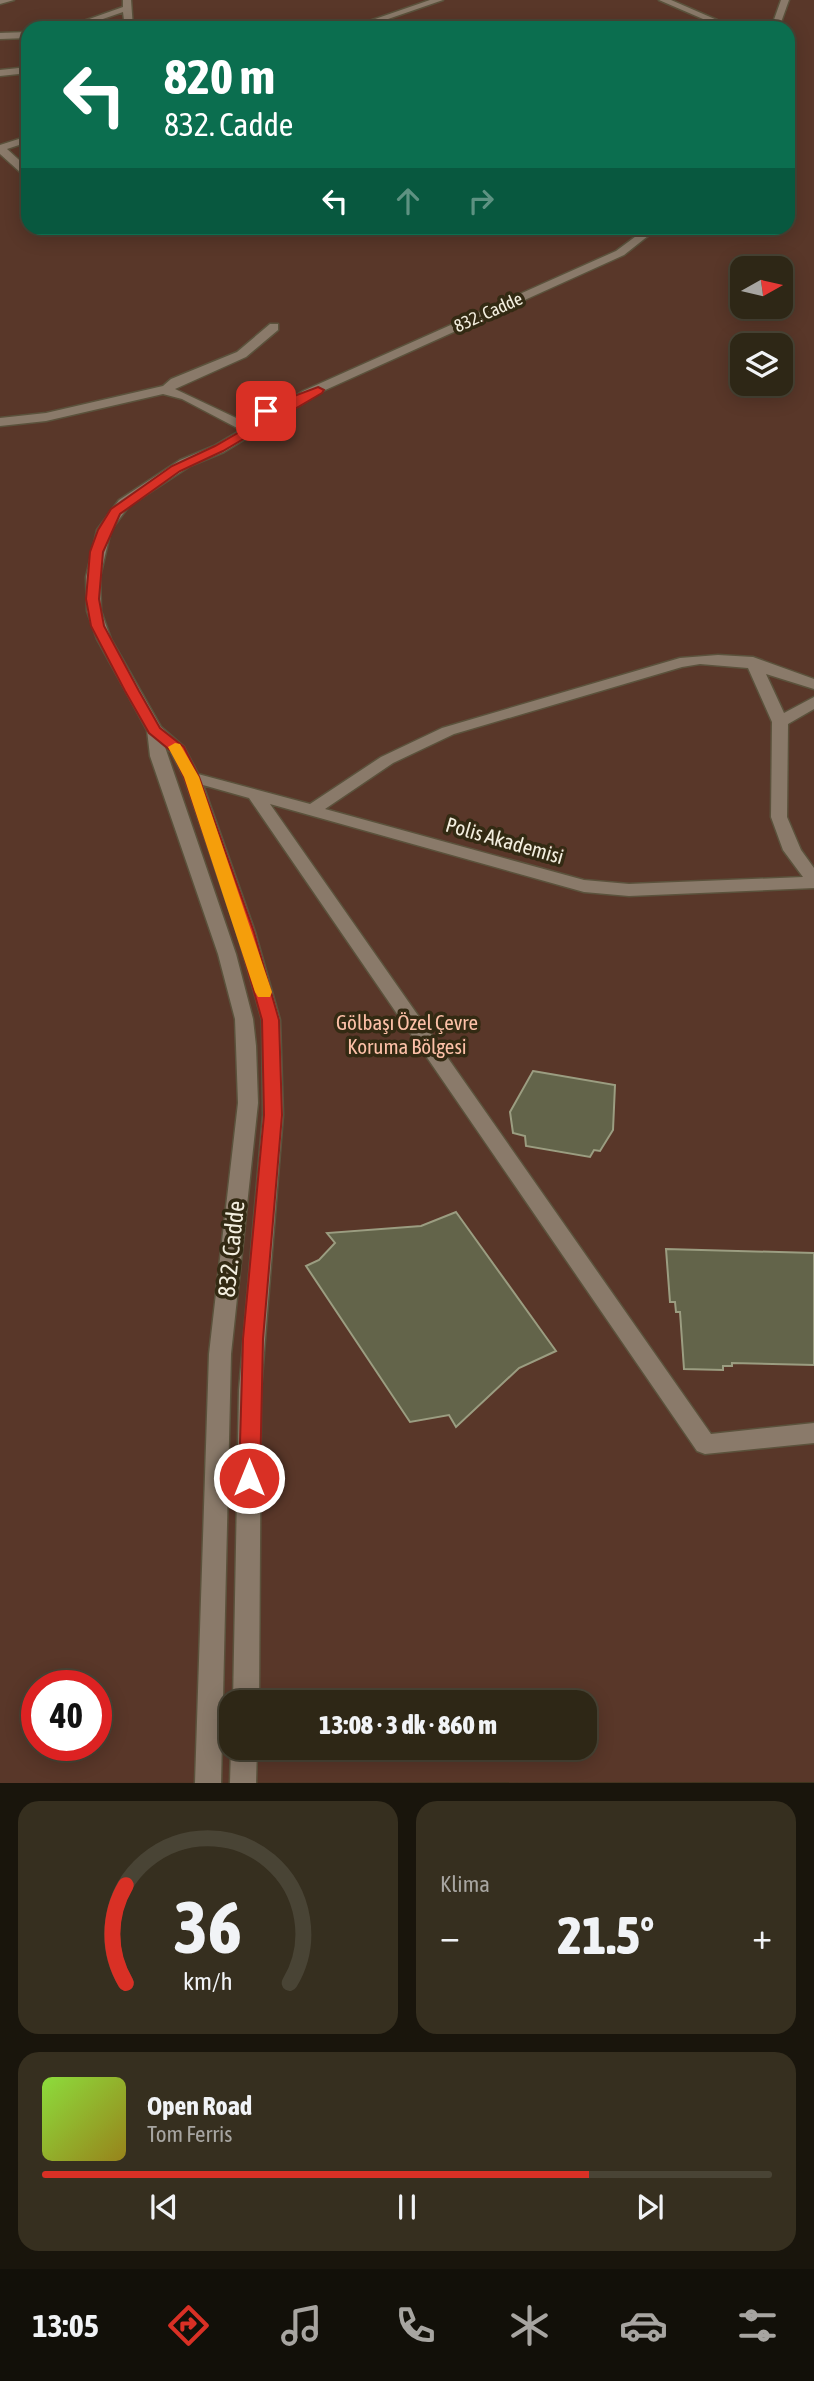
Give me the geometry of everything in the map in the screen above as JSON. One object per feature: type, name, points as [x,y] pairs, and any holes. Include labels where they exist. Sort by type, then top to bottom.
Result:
[{"type":"street","points":[[0,1],[10,0]]},
{"type":"street","points":[[374,21],[439,0]]},
{"type":"street","points":[[663,0],[713,20]]},
{"type":"street","points":[[778,21],[785,0]]},
{"type":"street","points":[[85,21],[127,4]]},
{"type":"street","points":[[0,36],[21,35]]},
{"type":"street","points":[[0,73],[21,71]]},
{"type":"street","points":[[0,149],[21,142]]},
{"type":"street","points":[[0,149],[13,156],[21,169]]},
{"type":"street","name":"832. Cadde","points":[[246,1690],[250,1390],[273,1115],[271,1020],[246,932],[192,777],[178,750],[155,730],[98,626],[92,599],[93,577],[104,530],[115,511],[185,463],[219,449],[250,424],[318,390],[620,253],[644,235]]},
{"type":"street","points":[[0,422],[46,417],[166,390],[175,382],[238,357],[262,343],[274,327]]},
{"type":"street","points":[[166,390],[250,424]]},
{"type":"street","points":[[314,809],[397,754],[457,727],[680,663],[721,657],[753,663],[814,684]]},
{"type":"street","points":[[753,663],[780,722],[779,817],[792,850],[814,880]]},
{"type":"street","points":[[780,722],[814,702]]},
{"type":"street","name":"832. Cadde","points":[[155,730],[158,756],[224,943],[244,1019],[248,1104],[228,1274],[217,1420],[208,1783]]},
{"type":"street","name":"Polis Akademisi","points":[[192,777],[314,809],[559,880],[607,890],[814,880]]},
{"type":"street","points":[[253,792],[705,1444],[814,1433]]},
{"type":"street","points":[[228,1274],[258,1275]]},
{"type":"street","points":[[243,1783],[244,1760]]},
{"type":"green space","name":"Gölbaşı Özel Çevre Koruma Bölgesi","points":[[0,0],[814,0],[814,1782],[0,1783]]},
{"type":"building","points":[[533,1071],[615,1085],[613,1130],[600,1151],[594,1150],[590,1157],[526,1146],[525,1136],[513,1133],[510,1112]]},
{"type":"building","points":[[456,1212],[556,1351],[519,1368],[456,1427],[449,1415],[410,1422],[306,1266],[319,1260],[335,1243],[327,1233],[421,1226]]},
{"type":"building","points":[[666,1249],[814,1253],[814,1365],[732,1363],[732,1366],[723,1366],[723,1370],[684,1369],[680,1312],[676,1312],[675,1302],[670,1302]]},
{"type":"slow traffic","points":[[175,747],[192,777],[264,992]]},
{"type":"route","points":[[249,1478],[253,1339],[273,1115],[271,1020],[246,932],[192,777],[178,750],[155,730],[110,652],[98,626],[92,599],[97,552],[104,530],[115,511],[176,468],[219,449],[294,407],[318,390],[266,411]]}]
